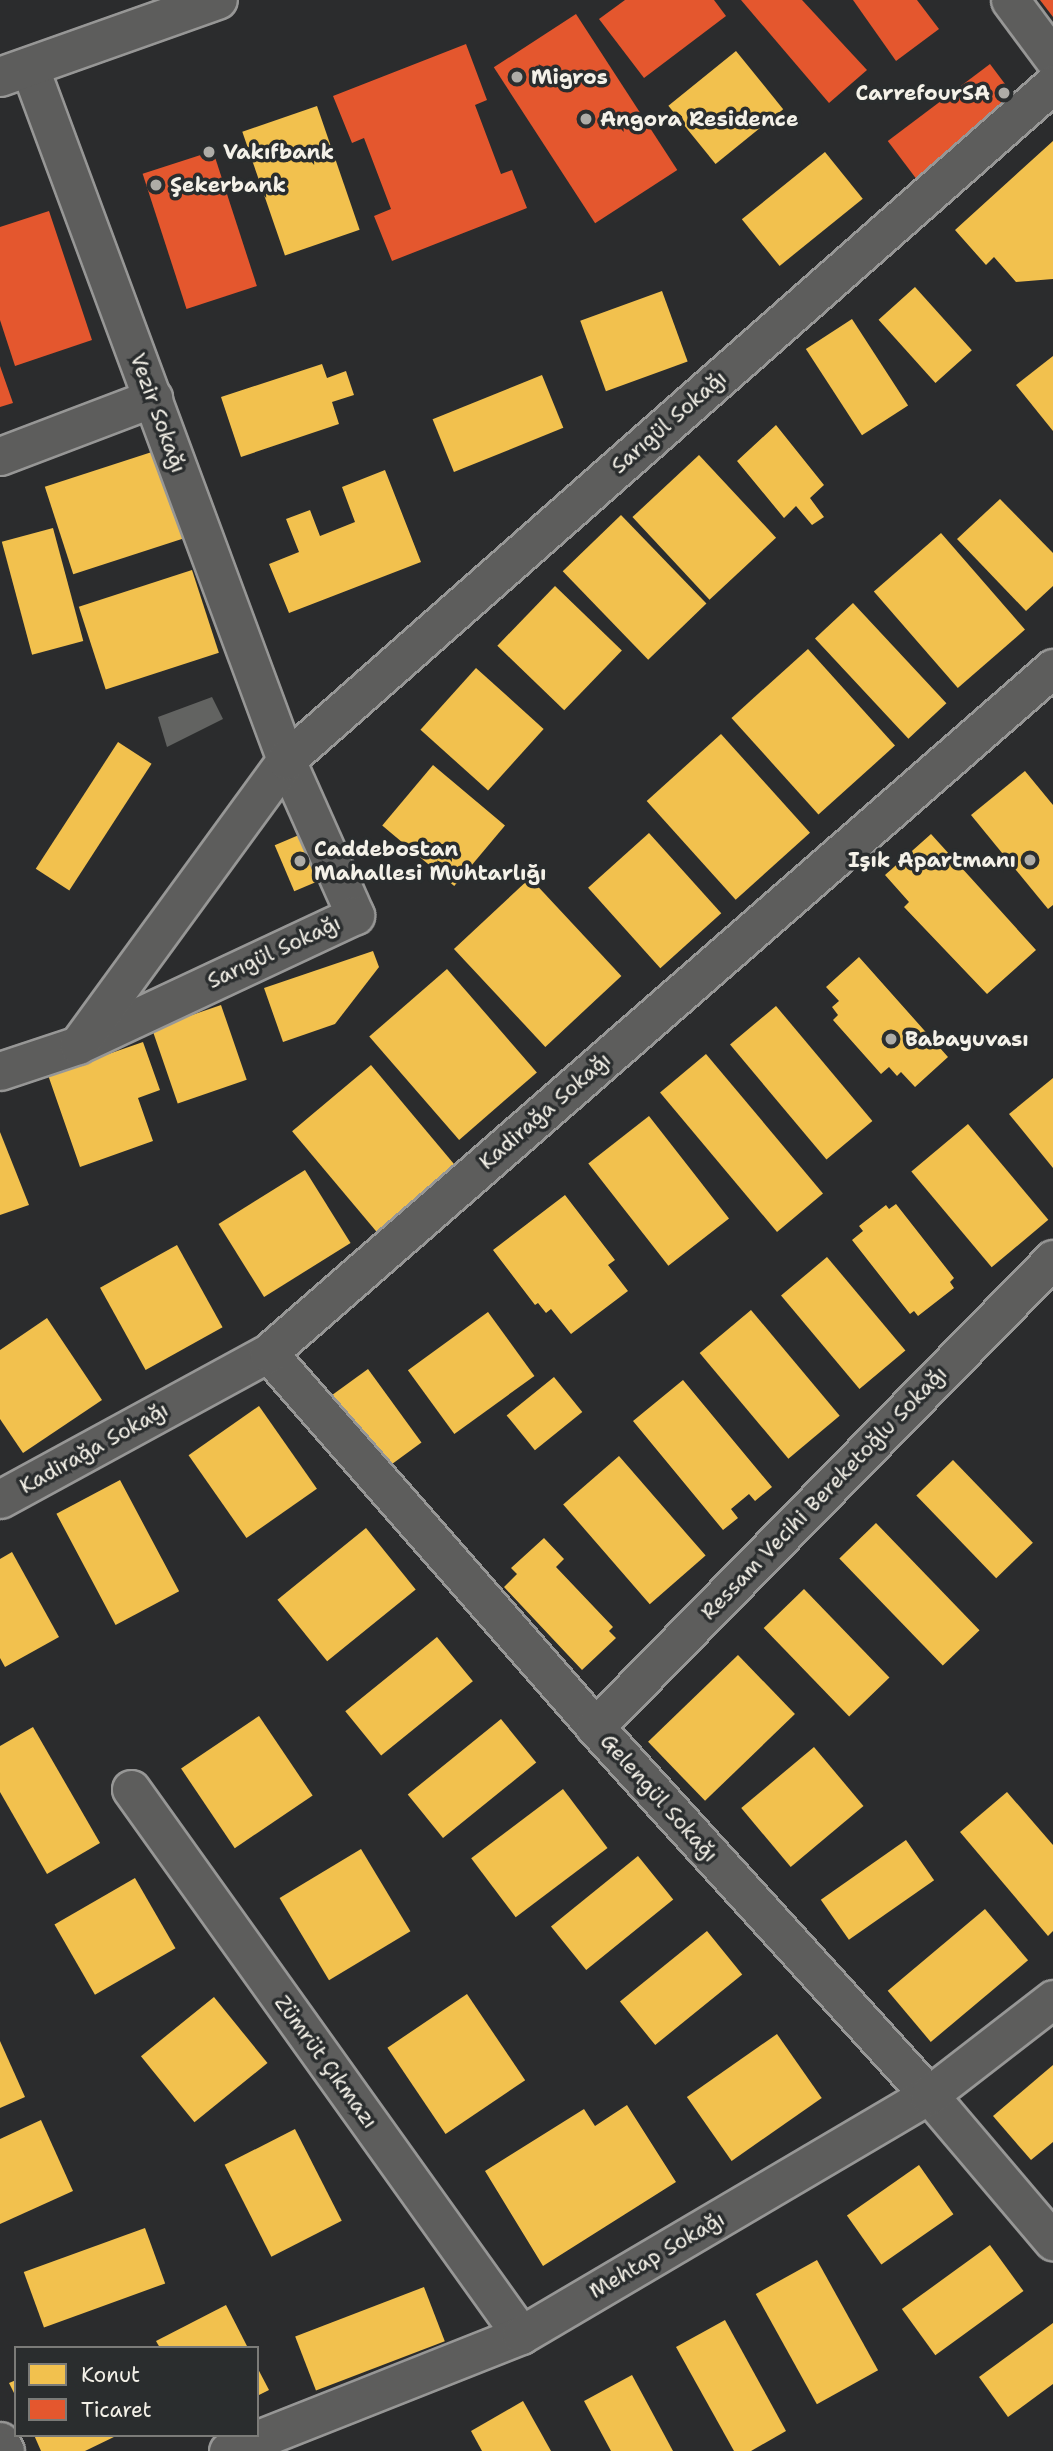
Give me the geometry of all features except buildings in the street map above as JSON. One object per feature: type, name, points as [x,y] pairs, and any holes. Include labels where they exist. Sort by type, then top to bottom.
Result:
[{"type":"main road","points":[[15,71],[218,0]]},
{"type":"street","points":[[1010,0],[1053,58]]},
{"type":"street","name":"Vezir Sokağı","points":[[15,71],[153,398],[286,760]]},
{"type":"street","name":"Sarıgül Sokağı","points":[[78,1045],[286,760],[1053,84]]},
{"type":"street","points":[[0,456],[153,398]]},
{"type":"street","name":"Kadirağa Sokağı","points":[[0,1499],[268,1353],[1053,668]]},
{"type":"street","name":"Sarıgül Sokağı","points":[[0,1071],[78,1045],[355,915],[286,760]]},
{"type":"street","name":"Ressam Vecihi Bereketoğlu Sokağı","points":[[594,1727],[1053,1259]]},
{"type":"street","name":"Gelengül Sokağı","points":[[268,1353],[594,1727],[929,2095],[1053,2241]]},
{"type":"street","name":"Zümrüt Çıkmazı","points":[[131,1789],[521,2335]]},
{"type":"street","name":"Mehtap Sokağı","points":[[228,2451],[521,2335],[929,2095],[1053,1998]]},
{"type":"street","points":[[0,2441],[5,2451]]},
{"type":"shaded area","points":[[212,697],[223,719],[167,747],[158,717]]},
{"type":"place","name":"Migros","points":[[517,77]]},
{"type":"place","name":"CarrefourSA","points":[[1004,93]]},
{"type":"place","name":"Angora Residence","points":[[586,119]]},
{"type":"place","name":"Vakıfbank","points":[[209,152]]},
{"type":"place","name":"Şekerbank","points":[[156,185]]},
{"type":"place","name":"Işık Apartmanı","points":[[1030,860]]},
{"type":"place","name":"Caddebostan Mahallesi Muhtarlığı","points":[[300,861]]},
{"type":"place","name":"Babayuvası","points":[[891,1039]]}]
